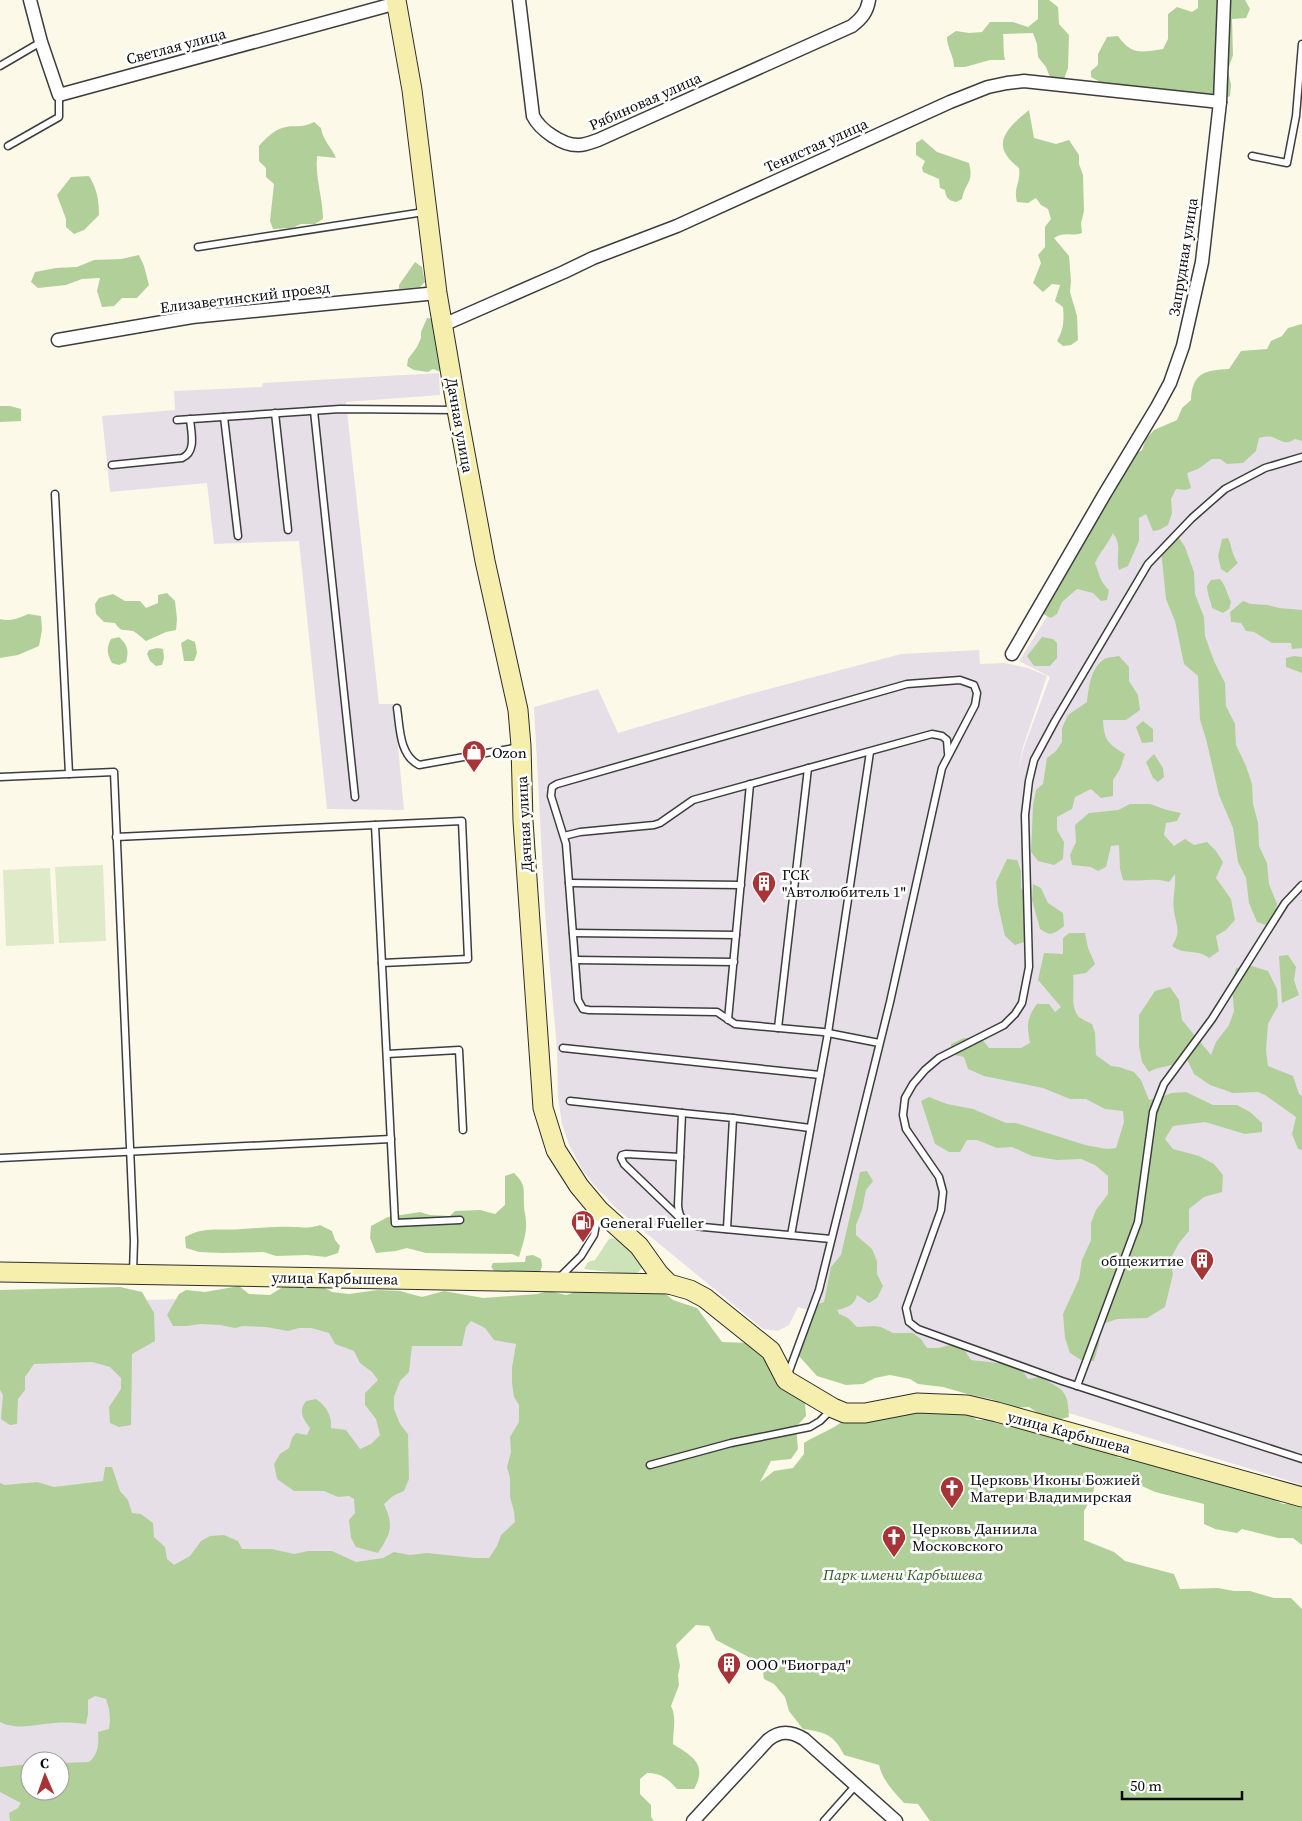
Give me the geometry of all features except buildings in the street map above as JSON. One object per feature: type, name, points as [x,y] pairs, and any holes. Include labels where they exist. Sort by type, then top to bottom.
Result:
[{"type":"street","points":[[30,0],[41,42],[59,95]]},
{"type":"street","name":"Рябиновая улица","points":[[519,0],[533,116],[542,128],[563,142],[579,146],[598,140],[852,26],[861,19],[867,9],[869,0]]},
{"type":"street","name":"Запрудная улица","points":[[1012,654],[1102,497],[1157,407],[1170,383],[1180,355],[1191,318],[1202,262],[1220,102],[1224,0]]},
{"type":"street","name":"Светлая улица","points":[[59,95],[396,2]]},
{"type":"street","name":"Дачная улица","points":[[396,2],[412,90],[437,293],[457,410],[486,561],[518,710],[523,821],[543,1108],[556,1150],[579,1186],[599,1210],[639,1246],[659,1274],[669,1284]]},
{"type":"street","name":"Тенистая улица","points":[[443,325],[593,258],[677,226],[935,108],[988,87],[1007,82],[1024,81],[1220,102]]},
{"type":"street","name":"Елизаветинский проезд","points":[[58,340],[192,317],[437,293]]},
{"type":"street","name":"улица Карбышева","points":[[0,1272],[669,1284]]},
{"type":"street","points":[[669,1284],[690,1290],[705,1298],[771,1351],[786,1380],[833,1408]]},
{"type":"street","name":"улица Карбышева","points":[[833,1408],[845,1413],[865,1413],[917,1403],[967,1406],[997,1412],[1302,1497]]},
{"type":"street","points":[[692,1821],[768,1740],[782,1732],[796,1733],[804,1739],[896,1821]]},
{"type":"lane","points":[[0,66],[41,42]]},
{"type":"lane","points":[[1252,156],[1286,163],[1296,116],[1302,44]]},
{"type":"lane","points":[[8,146],[59,117],[59,95]]},
{"type":"lane","points":[[198,247],[428,211]]},
{"type":"lane","points":[[178,420],[340,409],[457,410]]},
{"type":"lane","points":[[314,411],[355,797]]},
{"type":"lane","points":[[275,413],[288,530]]},
{"type":"lane","points":[[224,416],[238,536]]},
{"type":"lane","points":[[112,465],[188,456],[192,450],[190,419]]},
{"type":"lane","points":[[1302,457],[1265,468],[1225,489],[1192,518],[1148,564],[1059,713],[1034,760],[1029,781],[1025,815],[1029,967],[1022,1003],[1015,1014],[1004,1025],[938,1058],[925,1070],[913,1084],[905,1098],[903,1115],[906,1129],[939,1177],[943,1192],[941,1210],[906,1308],[909,1322],[918,1328],[1077,1386],[1302,1459]]},
{"type":"lane","points":[[55,494],[69,774]]},
{"type":"lane","points":[[786,1380],[819,1290],[880,1043],[942,768],[975,705],[977,693],[974,685],[960,680],[907,684],[552,787],[550,790],[551,796],[564,836],[570,883],[578,1000],[583,1008],[589,1010],[717,1012],[735,1024],[828,1033],[880,1043]]},
{"type":"lane","points":[[397,708],[407,756],[419,765],[521,746]]},
{"type":"lane","points":[[564,836],[580,832],[660,824],[693,800],[932,734],[942,736],[947,740],[948,754]]},
{"type":"lane","points":[[791,1235],[828,1033],[870,752]]},
{"type":"lane","points":[[778,1028],[808,768]]},
{"type":"lane","points":[[0,776],[114,772],[134,1241],[133,1275]]},
{"type":"lane","points":[[728,1020],[750,784]]},
{"type":"lane","points":[[116,837],[462,821],[468,959],[382,963]]},
{"type":"lane","points":[[375,825],[395,1223],[460,1220]]},
{"type":"lane","points":[[570,883],[741,885]]},
{"type":"lane","points":[[1077,1386],[1138,1222],[1153,1112],[1164,1084],[1212,1019],[1285,903],[1302,886]]},
{"type":"lane","points":[[573,933],[736,936]]},
{"type":"lane","points":[[575,960],[734,962]]},
{"type":"lane","points":[[563,1048],[820,1075]]},
{"type":"lane","points":[[386,1054],[459,1050],[463,1130]]},
{"type":"lane","points":[[570,1102],[733,1118],[810,1128]]},
{"type":"lane","points":[[682,1113],[678,1205],[679,1215],[685,1222]]},
{"type":"lane","points":[[727,1229],[733,1118]]},
{"type":"lane","points":[[0,1158],[390,1139]]},
{"type":"lane","points":[[680,1157],[626,1154],[622,1155],[621,1158],[624,1164],[685,1222],[692,1226],[831,1239]]},
{"type":"lane","points":[[555,1282],[581,1256],[594,1235],[599,1210]]},
{"type":"lane","points":[[650,1465],[731,1443],[810,1427],[820,1421],[833,1408]]},
{"type":"lane","points":[[824,1821],[856,1785]]},
{"type":"shaded area","points":[[1302,340],[1302,1485],[1001,1392],[822,1315],[798,1307],[789,1325],[778,1331],[763,1329],[618,1210],[593,1184],[582,1169],[570,1147],[562,1124],[558,1097],[557,1050],[545,912],[534,707],[598,689],[618,733],[746,695],[901,654],[979,650],[980,664],[1005,663],[1028,668],[1047,676],[1023,747],[1018,773],[1024,747],[1050,677],[1019,661],[1122,497]]},
{"type":"shaded area","points":[[439,373],[440,395],[346,402],[379,704],[394,704],[404,810],[327,809],[299,541],[214,544],[207,483],[110,492],[102,416],[175,410],[174,391],[262,387],[263,383]]},
{"type":"shaded area","points":[[381,1295],[670,1306],[584,1821],[0,1821],[0,1303]]},
{"type":"green space","points":[[1038,0],[1049,0],[1058,7],[1059,24],[1069,35],[1068,68],[1064,79],[1051,80],[1046,67],[1038,57],[1037,44],[1033,33],[1003,34],[1005,60],[990,60],[965,67],[954,67],[947,37],[956,31],[982,32],[990,22],[1013,22],[1028,27],[1038,19]]},
{"type":"green space","points":[[1198,0],[1245,0],[1250,9],[1246,18],[1232,19],[1233,55],[1228,70],[1231,85],[1230,96],[1220,101],[1187,91],[1100,82],[1091,77],[1091,71],[1098,65],[1098,54],[1107,37],[1118,36],[1133,50],[1149,51],[1163,49],[1168,39],[1168,14],[1177,7],[1192,12],[1198,8]]},
{"type":"green space","points":[[1029,110],[1034,138],[1056,144],[1069,140],[1079,155],[1079,164],[1083,175],[1084,211],[1081,223],[1082,233],[1061,235],[1054,238],[1069,256],[1070,292],[1077,316],[1078,340],[1071,345],[1063,346],[1057,341],[1063,320],[1063,307],[1055,301],[1060,285],[1052,284],[1043,292],[1033,283],[1041,263],[1038,255],[1045,247],[1045,227],[1051,219],[1048,209],[1041,205],[1036,198],[1028,203],[1017,202],[1016,193],[1019,168],[1010,160],[1003,145],[1008,131]]},
{"type":"green space","points":[[314,122],[321,128],[323,136],[336,158],[317,156],[317,172],[323,219],[315,224],[301,224],[292,228],[273,229],[270,221],[274,184],[266,177],[266,168],[259,161],[259,146],[279,129]]},
{"type":"green space","points":[[922,139],[937,152],[969,163],[971,175],[962,199],[956,202],[949,199],[945,190],[940,188],[939,179],[923,172],[922,168],[925,161],[916,155],[916,143]]},
{"type":"green space","points":[[89,176],[97,195],[99,215],[84,230],[74,234],[66,227],[66,219],[57,195],[71,177]]},
{"type":"green space","points":[[139,255],[149,285],[137,298],[122,298],[114,306],[102,307],[97,291],[100,278],[82,279],[66,285],[38,288],[31,282],[35,272],[77,267],[94,260],[121,259]]},
{"type":"green space","points":[[415,262],[422,267],[425,282],[420,287],[399,289],[399,285]]},
{"type":"green space","points":[[427,318],[435,319],[449,398],[445,399],[441,372],[433,369],[428,372],[414,370],[407,366],[408,359],[421,338],[421,332]]},
{"type":"green space","points":[[1302,324],[1302,441],[1295,439],[1283,442],[1270,437],[1259,438],[1256,451],[1243,463],[1227,464],[1220,459],[1212,459],[1198,469],[1187,473],[1191,488],[1186,490],[1176,489],[1171,499],[1172,513],[1168,525],[1153,531],[1146,514],[1139,518],[1139,541],[1128,566],[1119,570],[1118,543],[1113,533],[1099,555],[1095,563],[1101,580],[1109,590],[1107,600],[1101,601],[1093,593],[1077,589],[1062,602],[1057,614],[1051,618],[1043,614],[1043,608],[1077,545],[1088,535],[1091,525],[1113,495],[1129,458],[1142,450],[1146,439],[1154,430],[1177,420],[1182,408],[1191,400],[1194,384],[1197,379],[1201,375],[1213,370],[1229,369],[1241,351],[1267,349],[1271,341],[1282,336],[1288,328]]},
{"type":"green space","points":[[0,406],[21,409],[21,421],[0,422]]},
{"type":"green space","points":[[1174,531],[1185,547],[1194,572],[1195,594],[1204,617],[1205,636],[1214,661],[1225,683],[1226,706],[1235,724],[1236,745],[1252,784],[1253,804],[1258,823],[1259,846],[1267,863],[1269,884],[1277,904],[1274,920],[1266,925],[1257,922],[1249,903],[1246,878],[1238,862],[1233,828],[1219,795],[1200,720],[1198,676],[1184,664],[1175,621],[1166,599],[1161,550],[1165,540]]},
{"type":"green space","points":[[1228,538],[1238,563],[1227,573],[1221,569],[1218,556],[1222,539]]},
{"type":"green space","points":[[1220,579],[1231,602],[1229,609],[1223,613],[1212,608],[1207,589],[1211,580]]},
{"type":"green space","points":[[167,593],[175,601],[176,630],[166,632],[146,641],[133,631],[121,629],[115,623],[104,622],[96,614],[95,604],[99,598],[113,594],[125,601],[140,601],[146,608],[158,603],[158,595]]},
{"type":"green space","points":[[1243,601],[1251,604],[1302,610],[1302,648],[1292,649],[1291,643],[1272,643],[1254,632],[1246,631],[1241,623],[1231,622],[1230,612]]},
{"type":"green space","points":[[28,614],[41,616],[42,630],[39,646],[18,655],[0,658],[0,619],[11,620]]},
{"type":"green space","points":[[119,637],[126,646],[127,655],[126,662],[119,665],[112,663],[109,657],[108,645],[111,639]]},
{"type":"green space","points":[[1042,637],[1053,639],[1057,643],[1057,658],[1050,666],[1034,666],[1027,656]]},
{"type":"green space","points":[[188,639],[195,642],[197,653],[194,661],[184,661],[181,643]]},
{"type":"green space","points":[[163,649],[164,658],[162,665],[156,666],[150,661],[147,654],[149,650]]},
{"type":"green space","points":[[1119,656],[1129,667],[1129,681],[1138,695],[1140,710],[1126,720],[1103,720],[1104,732],[1108,741],[1125,754],[1120,769],[1113,780],[1113,796],[1101,798],[1091,789],[1075,797],[1072,809],[1057,817],[1057,830],[1064,842],[1063,859],[1054,865],[1038,861],[1031,852],[1033,805],[1036,790],[1043,784],[1047,758],[1056,751],[1062,742],[1062,728],[1068,715],[1087,702],[1091,679],[1095,669],[1104,659]]},
{"type":"green space","points":[[1302,657],[1302,673],[1286,667],[1286,658]]},
{"type":"green space","points":[[1143,721],[1153,729],[1153,742],[1142,743],[1136,727]]},
{"type":"green space","points":[[1154,754],[1163,768],[1164,777],[1158,782],[1153,778],[1146,762]]},
{"type":"green space","points":[[1130,804],[1150,804],[1181,813],[1177,821],[1166,823],[1164,835],[1174,846],[1185,839],[1194,845],[1207,842],[1223,862],[1216,878],[1231,899],[1235,920],[1226,930],[1216,936],[1219,951],[1209,958],[1200,953],[1182,951],[1172,946],[1178,932],[1174,907],[1175,874],[1169,882],[1158,880],[1123,880],[1120,869],[1119,845],[1111,846],[1106,867],[1098,871],[1091,867],[1072,865],[1070,855],[1076,842],[1075,825],[1089,813],[1118,810]]},
{"type":"green space","points":[[1007,859],[1017,860],[1021,871],[1021,888],[1028,900],[1031,915],[1024,930],[1024,942],[1015,945],[1005,936],[998,905],[996,882]]},
{"type":"green space","points":[[103,865],[106,941],[59,943],[55,867]]},
{"type":"green space","points":[[50,868],[54,944],[6,946],[3,870]]},
{"type":"green space","points":[[1033,884],[1041,888],[1048,903],[1063,913],[1064,926],[1055,933],[1050,934],[1040,929],[1032,900]]},
{"type":"green space","points":[[1069,933],[1085,933],[1088,948],[1095,964],[1086,973],[1073,975],[1073,1002],[1078,1016],[1092,1024],[1095,1033],[1096,1055],[1111,1066],[1134,1072],[1141,1080],[1149,1100],[1171,1093],[1186,1092],[1213,1105],[1237,1105],[1250,1112],[1262,1123],[1262,1132],[1245,1134],[1205,1122],[1173,1126],[1165,1139],[1173,1149],[1199,1156],[1214,1164],[1223,1175],[1222,1192],[1204,1197],[1189,1209],[1189,1231],[1179,1243],[1170,1260],[1173,1274],[1165,1307],[1147,1318],[1117,1319],[1100,1325],[1099,1344],[1094,1361],[1081,1360],[1070,1353],[1065,1338],[1063,1314],[1079,1279],[1082,1260],[1091,1240],[1091,1223],[1096,1210],[1108,1194],[1108,1176],[1095,1165],[1081,1159],[1057,1160],[1032,1156],[1012,1147],[997,1148],[977,1140],[967,1140],[960,1152],[949,1152],[935,1144],[921,1101],[929,1097],[947,1104],[973,1109],[1006,1123],[1016,1123],[1085,1145],[1107,1149],[1116,1148],[1124,1122],[1123,1111],[1105,1109],[1086,1099],[1070,1099],[1043,1088],[984,1076],[968,1069],[964,1057],[951,1054],[951,1044],[964,1038],[981,1038],[989,1048],[1021,1048],[1030,1043],[1028,1022],[1037,1004],[1049,1004],[1055,1012],[1061,1007],[1038,980],[1044,953],[1063,954],[1063,938]]},
{"type":"green space","points":[[1288,955],[1296,967],[1294,980],[1299,995],[1282,1003],[1279,956]]},
{"type":"green space","points":[[1252,966],[1268,971],[1277,989],[1278,1006],[1268,1024],[1266,1050],[1268,1066],[1293,1076],[1299,1094],[1302,1096],[1302,1150],[1298,1149],[1292,1134],[1296,1117],[1265,1095],[1258,1092],[1233,1093],[1210,1085],[1194,1074],[1183,1051],[1180,1062],[1149,1072],[1142,1062],[1139,1046],[1139,1015],[1155,991],[1170,987],[1179,1000],[1182,1020],[1211,1055],[1216,1042],[1229,1025],[1234,1011],[1232,986],[1236,968]]},
{"type":"green space","points":[[867,1171],[873,1181],[866,1190],[862,1210],[856,1225],[856,1235],[872,1249],[877,1261],[877,1274],[883,1286],[877,1298],[869,1303],[857,1295],[854,1302],[850,1305],[837,1310],[839,1314],[848,1318],[857,1327],[874,1326],[893,1333],[913,1333],[921,1339],[927,1348],[939,1348],[956,1343],[971,1360],[997,1363],[1016,1360],[1028,1379],[1040,1377],[1062,1391],[1067,1400],[1069,1417],[1057,1420],[1039,1414],[1029,1407],[1014,1408],[991,1399],[943,1387],[918,1384],[910,1379],[890,1375],[875,1378],[863,1384],[846,1385],[817,1376],[798,1355],[816,1305],[824,1302],[831,1267],[841,1255],[860,1172]]},
{"type":"green space","points":[[514,1173],[524,1188],[526,1220],[525,1235],[519,1257],[512,1254],[426,1253],[407,1248],[376,1253],[370,1238],[371,1226],[388,1217],[420,1212],[430,1215],[450,1216],[455,1211],[480,1210],[495,1214],[505,1205],[505,1176]]},
{"type":"green space","points":[[320,1225],[332,1231],[335,1240],[340,1246],[338,1253],[326,1257],[307,1255],[276,1256],[264,1252],[199,1252],[186,1248],[185,1237],[199,1231]]},
{"type":"green space","points":[[609,1239],[617,1240],[641,1261],[642,1268],[638,1272],[629,1274],[584,1269],[588,1262],[595,1260]]},
{"type":"green space","points":[[533,1255],[541,1259],[542,1266],[539,1275],[496,1273],[491,1267],[493,1263],[525,1262],[526,1256]]},
{"type":"green space","name":"Парк имени Карбышева","points":[[314,1282],[332,1292],[349,1294],[378,1290],[400,1291],[422,1297],[444,1291],[483,1298],[537,1294],[549,1291],[566,1295],[581,1290],[647,1294],[662,1291],[673,1300],[697,1308],[722,1342],[748,1343],[783,1375],[805,1402],[806,1416],[796,1427],[798,1449],[791,1459],[771,1461],[760,1482],[774,1471],[793,1468],[804,1454],[804,1443],[845,1419],[961,1408],[977,1420],[995,1420],[1112,1452],[1119,1458],[1153,1461],[1195,1471],[1214,1482],[1239,1486],[1262,1493],[1283,1504],[1302,1504],[1302,1545],[1293,1538],[1278,1538],[1242,1529],[1237,1533],[1215,1529],[1204,1524],[1204,1504],[1155,1492],[1131,1481],[1114,1481],[1103,1476],[1095,1484],[1092,1497],[1084,1511],[1084,1540],[1114,1552],[1125,1561],[1174,1574],[1180,1589],[1218,1588],[1250,1591],[1274,1598],[1291,1598],[1302,1609],[1302,1821],[930,1821],[918,1804],[904,1803],[900,1799],[886,1781],[879,1765],[844,1755],[836,1742],[828,1735],[803,1729],[789,1711],[785,1697],[774,1684],[764,1679],[762,1664],[716,1640],[709,1626],[696,1625],[676,1645],[680,1666],[678,1675],[679,1685],[671,1706],[674,1720],[673,1744],[696,1762],[699,1767],[698,1780],[694,1789],[677,1789],[660,1775],[647,1773],[640,1779],[640,1794],[651,1805],[651,1817],[654,1821],[10,1821],[9,1813],[18,1808],[21,1803],[0,1792],[0,1767],[20,1765],[20,1801],[70,1801],[70,1763],[89,1762],[97,1749],[98,1732],[109,1729],[110,1720],[106,1699],[95,1696],[88,1700],[86,1724],[59,1723],[20,1727],[0,1722],[0,1483],[5,1485],[37,1482],[54,1487],[103,1481],[105,1467],[112,1467],[120,1491],[128,1500],[132,1513],[141,1514],[153,1523],[154,1537],[165,1547],[167,1559],[174,1565],[190,1556],[201,1541],[210,1536],[224,1535],[238,1541],[242,1549],[272,1549],[294,1554],[308,1551],[332,1551],[356,1562],[383,1558],[394,1552],[410,1555],[427,1553],[489,1558],[497,1546],[501,1535],[515,1522],[507,1467],[511,1452],[510,1437],[519,1422],[519,1405],[514,1397],[512,1383],[512,1368],[516,1344],[494,1340],[485,1328],[471,1321],[466,1327],[462,1346],[412,1346],[409,1372],[400,1381],[394,1397],[394,1409],[400,1424],[408,1434],[409,1479],[404,1491],[393,1496],[384,1504],[389,1518],[390,1529],[378,1553],[356,1547],[351,1538],[349,1520],[355,1513],[354,1499],[349,1496],[338,1497],[324,1491],[294,1491],[277,1479],[274,1464],[280,1454],[289,1448],[292,1438],[296,1433],[307,1435],[310,1428],[302,1415],[302,1408],[306,1401],[316,1399],[320,1402],[329,1415],[331,1428],[346,1430],[360,1449],[371,1444],[380,1435],[376,1419],[365,1405],[365,1393],[378,1380],[372,1372],[360,1363],[354,1351],[335,1344],[329,1333],[311,1328],[299,1328],[288,1331],[266,1327],[243,1326],[235,1328],[200,1324],[173,1326],[167,1315],[179,1294],[186,1290],[205,1292],[239,1286],[249,1294],[270,1295],[286,1285]]},
{"type":"green space","points":[[120,1287],[142,1292],[154,1313],[155,1341],[132,1354],[131,1425],[119,1427],[110,1423],[109,1407],[121,1389],[121,1378],[110,1367],[92,1362],[34,1364],[25,1377],[25,1390],[18,1399],[17,1424],[10,1425],[1,1419],[3,1395],[0,1390],[0,1290]]},
{"type":"place","name":"Ozon","points":[[474,773]]},
{"type":"place","name":"ГСК \"Автолюбитель 1\"","points":[[764,904]]},
{"type":"place","name":"General Fueller","points":[[583,1243]]},
{"type":"place","name":"общежитие","points":[[1202,1281]]},
{"type":"place","name":"Церковь Иконы Божией Матери Владимирская","points":[[952,1509]]},
{"type":"place","name":"Церковь Даниила Московского","points":[[894,1558]]},
{"type":"place","name":"ООО \"Биоград\"","points":[[729,1685]]}]
